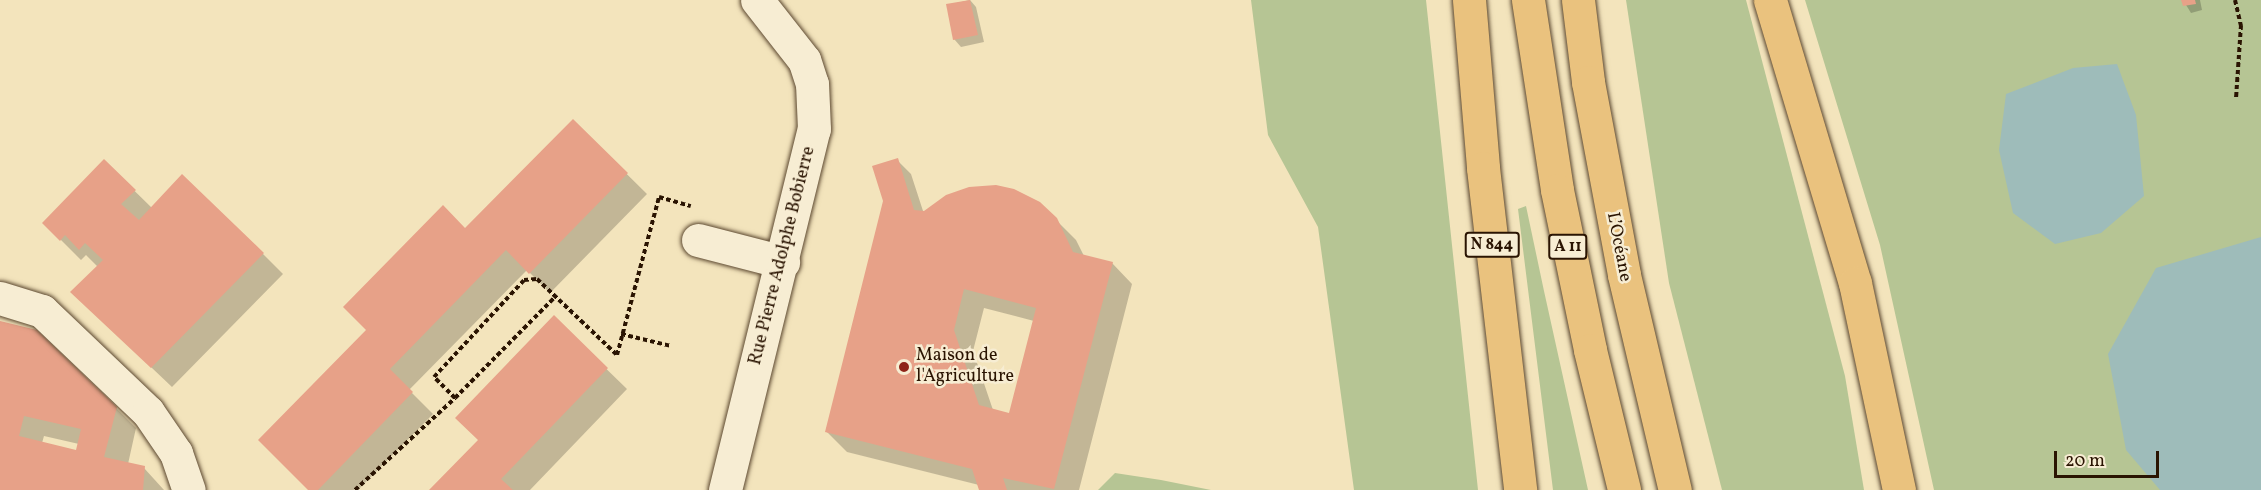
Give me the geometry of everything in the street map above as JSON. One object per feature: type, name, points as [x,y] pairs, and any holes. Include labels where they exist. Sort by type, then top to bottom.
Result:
[{"type":"highway","name":"N 844","points":[[1469,0],[1483,168],[1520,490]]},
{"type":"highway","name":"A 11","points":[[1528,0],[1557,190],[1590,350],[1624,490]]},
{"type":"highway","name":"L’Océane","points":[[1578,0],[1590,93],[1624,275],[1675,490]]},
{"type":"highway","points":[[1770,0],[1855,283],[1899,490]]},
{"type":"street","name":"Rue Pierre Adolphe Bobierre","points":[[725,490],[813,136],[812,84],[791,40],[757,0]]},
{"type":"street","points":[[701,225],[783,262]]},
{"type":"street","points":[[0,298],[42,311],[148,412],[176,453],[189,490]]},
{"type":"path","points":[[2235,0],[2241,25],[2236,98]]},
{"type":"path","points":[[455,398],[434,377],[524,280],[537,279],[617,355],[659,198],[701,225]]},
{"type":"path","points":[[355,490],[455,398],[555,297]]},
{"type":"path","points":[[621,334],[671,346]]},
{"type":"green space","points":[[1251,0],[1426,0],[1478,490],[1354,490],[1318,227],[1268,135]]},
{"type":"green space","points":[[1626,0],[1746,0],[1845,376],[1864,490],[1722,490],[1669,283]]},
{"type":"green space","points":[[1805,0],[2261,0],[2261,490],[1934,490],[1880,245]]},
{"type":"green space","points":[[1526,206],[1588,490],[1553,490],[1518,209]]},
{"type":"green space","points":[[1115,473],[1161,480],[1211,490],[1098,490]]},
{"type":"water","points":[[2117,64],[2136,115],[2144,196],[2101,233],[2055,244],[2013,213],[1999,150],[2006,94],[2073,68]]},
{"type":"water","points":[[2261,237],[2261,490],[2160,490],[2126,450],[2108,354],[2156,268]]},
{"type":"building","points":[[970,0],[978,35],[953,40],[946,4]]},
{"type":"building","points":[[2181,0],[2195,0],[2196,4],[2183,6]]},
{"type":"building","points":[[573,119],[628,173],[529,274],[506,250],[390,369],[413,392],[318,490],[308,490],[258,440],[366,330],[343,307],[443,205],[465,228]]},
{"type":"building","name":"Maison de l'Agriculture","points":[[898,158],[914,210],[924,211],[946,195],[969,187],[996,185],[1014,189],[1040,202],[1057,218],[1073,252],[1113,262],[1054,489],[1003,478],[1007,490],[979,490],[972,469],[825,432],[883,201],[872,166]],"holes":[[[964,289],[1036,308],[1009,413],[979,405],[954,330]]]},
{"type":"building","points":[[104,159],[136,190],[121,204],[139,220],[182,174],[264,253],[151,368],[70,292],[103,260],[85,243],[79,250],[65,235],[60,241],[42,223]]},
{"type":"building","points":[[554,315],[608,368],[501,479],[513,490],[429,490],[478,440],[455,418]]},
{"type":"building","points":[[0,321],[37,330],[117,407],[104,457],[145,466],[143,490],[0,490]],"holes":[[[24,416],[81,429],[76,450],[19,436]]]},
{"type":"place","name":"Maison de l'Agriculture","points":[[904,367]]}]
